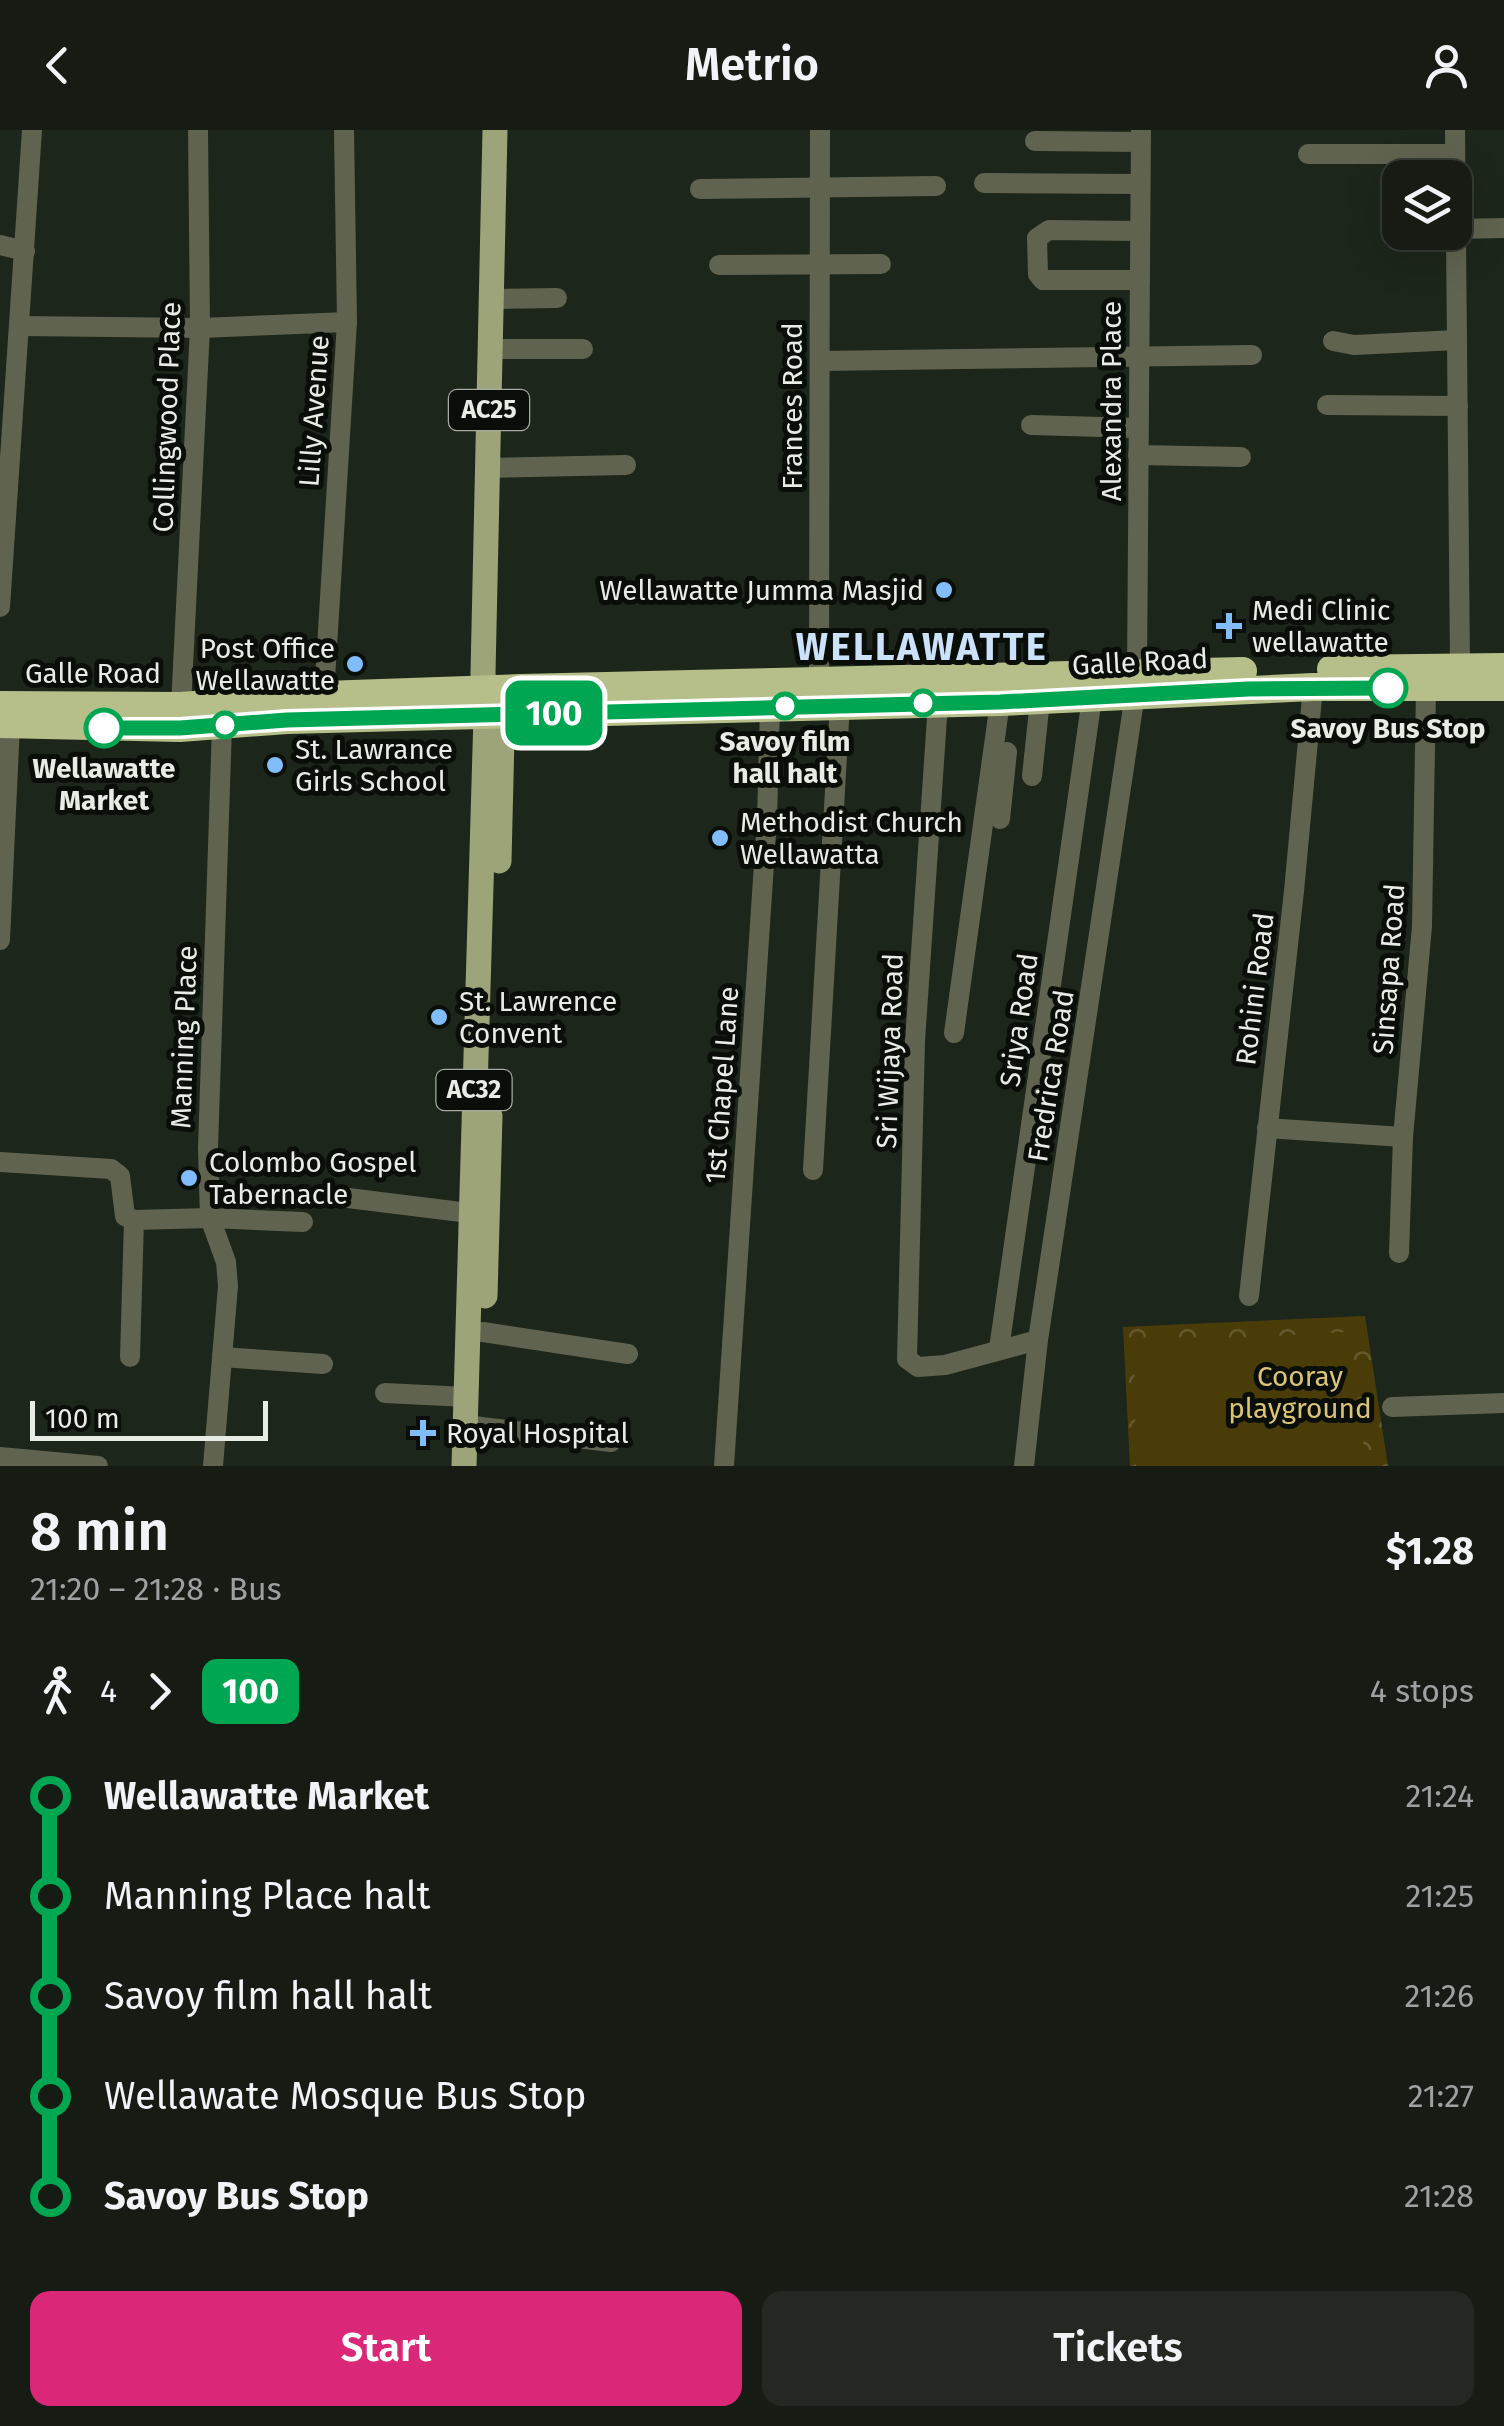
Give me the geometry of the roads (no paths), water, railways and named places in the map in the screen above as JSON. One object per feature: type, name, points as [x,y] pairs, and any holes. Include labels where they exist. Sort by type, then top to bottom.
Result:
[{"type":"highway","name":"Galle Road","points":[[3,718],[109,728],[222,726],[494,702],[819,681],[1136,684],[1460,666],[1504,667]]},
{"type":"highway","name":"Galle Road","points":[[1247,680],[1313,687],[1504,687]]},
{"type":"highway","name":"Galle Road","points":[[3,718],[324,695],[770,707],[1018,701],[1092,698],[1136,684]]},
{"type":"main road","name":"AC25","points":[[494,702],[488,468],[495,130]]},
{"type":"main road","name":"AC32","points":[[480,1466],[466,1396],[469,1213],[494,702]]},
{"type":"main road","name":"AC32","points":[[464,1466],[484,1332],[494,702]]},
{"type":"street","points":[[0,606],[32,130]]},
{"type":"street","name":"Collingwood Place","points":[[181,706],[200,328],[198,130]]},
{"type":"street","name":"Lilly Avenue","points":[[324,695],[347,322],[344,130]]},
{"type":"street","name":"Frances Road","points":[[819,681],[820,130]]},
{"type":"street","points":[[1455,130],[1456,160]]},
{"type":"street","points":[[1035,141],[1141,136]]},
{"type":"street","name":"Alexandra Place","points":[[1136,684],[1141,136]]},
{"type":"street","points":[[1308,154],[1456,154]]},
{"type":"street","points":[[984,183],[1140,184]]},
{"type":"street","points":[[700,189],[936,186]]},
{"type":"street","points":[[1472,229],[1504,228]]},
{"type":"street","points":[[1140,231],[1048,230],[1037,238],[1038,274],[1043,280],[1140,280]]},
{"type":"street","points":[[0,245],[26,251]]},
{"type":"street","points":[[1456,250],[1460,666]]},
{"type":"street","points":[[719,265],[881,264]]},
{"type":"street","points":[[492,299],[557,298]]},
{"type":"street","points":[[20,326],[200,328],[347,322]]},
{"type":"street","points":[[1333,341],[1354,344],[1457,340]]},
{"type":"street","points":[[491,349],[583,349]]},
{"type":"street","points":[[820,360],[1252,355]]},
{"type":"street","points":[[1327,405],[1458,406]]},
{"type":"street","points":[[1031,425],[1138,428]]},
{"type":"street","points":[[1138,455],[1242,458]]},
{"type":"street","points":[[488,468],[626,466]]},
{"type":"street","name":"Fredrica Road","points":[[1024,1466],[1038,1340],[1136,684]]},
{"type":"street","name":"Rohini Road","points":[[1249,1296],[1313,687]]},
{"type":"street","name":"Sinsapa Road","points":[[1400,1253],[1403,1137],[1422,926],[1426,688]]},
{"type":"street","name":"Sriya Road","points":[[999,1349],[1092,698]]},
{"type":"street","points":[[1018,701],[1032,776]]},
{"type":"street","points":[[1000,819],[1018,701]]},
{"type":"street","points":[[954,1033],[1018,701]]},
{"type":"street","name":"Sri Wijaya Road","points":[[938,703],[915,1041],[907,1359],[918,1367],[945,1365],[999,1349]]},
{"type":"street","points":[[812,1170],[840,704]]},
{"type":"street","name":"1st Chapel Lane","points":[[724,1466],[767,819],[770,707]]},
{"type":"street","points":[[0,940],[3,718]]},
{"type":"street","name":"Manning Place","points":[[214,1466],[228,1286],[226,1262],[210,1218],[208,1148],[222,726]]},
{"type":"street","points":[[1267,1128],[1403,1137]]},
{"type":"street","points":[[0,1162],[111,1169],[120,1176],[125,1216],[134,1220],[303,1222]]},
{"type":"street","points":[[332,1196],[469,1213]]},
{"type":"street","points":[[130,1358],[134,1220]]},
{"type":"street","points":[[484,1332],[628,1354]]},
{"type":"street","points":[[999,1349],[1038,1340]]},
{"type":"street","points":[[222,1357],[323,1364]]},
{"type":"street","points":[[385,1393],[466,1396]]},
{"type":"street","points":[[1392,1407],[1504,1402]]},
{"type":"street","points":[[473,1425],[611,1442]]},
{"type":"street","points":[[0,1457],[98,1466]]},
{"type":"place","name":"Wellawatte Jumma Masjid","points":[[944,590]]},
{"type":"place","name":"Medi Clinic wellawatte","points":[[1229,626]]},
{"type":"place","name":"Post Office Wellawatte","points":[[355,664]]},
{"type":"place","name":"Savoy Bus Stop","points":[[1388,688]]},
{"type":"place","name":"Savoy film hall halt","points":[[785,706]]},
{"type":"place","name":"Wellawatte Market","points":[[104,728]]},
{"type":"place","name":"St. Lawrance Girls School","points":[[275,765]]},
{"type":"place","name":"Methodist Church Wellawatta","points":[[720,838]]},
{"type":"place","name":"St. Lawrence Convent","points":[[439,1017]]},
{"type":"place","name":"Colombo Gospel Tabernacle","points":[[189,1178]]},
{"type":"place","name":"Royal Hospital","points":[[423,1433]]},
{"type":"district","name":"WELLAWATTE","points":[[922,647]]},
{"type":"park label","name":"Cooray playground","points":[[1300,1392]]}]
